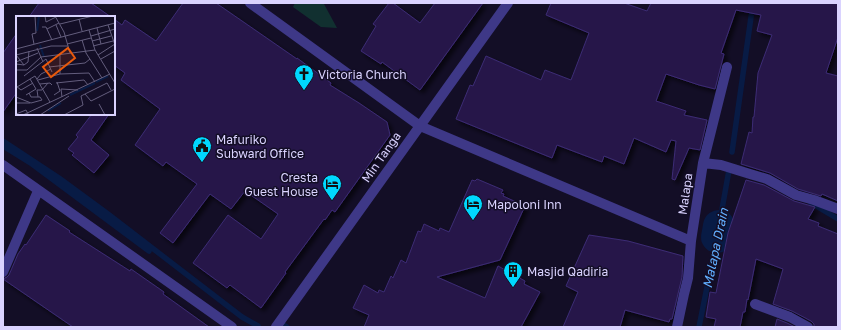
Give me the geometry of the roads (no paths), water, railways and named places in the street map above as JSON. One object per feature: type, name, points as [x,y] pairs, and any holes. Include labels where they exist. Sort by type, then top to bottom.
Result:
[{"type":"street","points":[[250,3],[420,126],[691,241]]},
{"type":"street","name":"Min Tanga","points":[[276,327],[508,3]]},
{"type":"street","name":"Malapa","points":[[677,327],[688,278],[689,262],[691,257],[691,241],[703,163],[727,67]]},
{"type":"street","points":[[703,163],[721,165],[767,179],[796,195],[838,209]]},
{"type":"street","points":[[3,165],[232,327]]},
{"type":"street","points":[[3,272],[38,191]]},
{"type":"street","points":[[756,304],[790,317],[808,327]]},
{"type":"waterway","name":"Malapa Drain","points":[[732,152],[753,3]]},
{"type":"waterway","points":[[3,141],[59,178],[242,317],[258,326]]},
{"type":"waterway","points":[[3,146],[32,164],[149,251]]},
{"type":"waterway","name":"Malapa Drain","points":[[719,226],[729,170],[731,168]]},
{"type":"waterway","points":[[811,203],[838,219]]},
{"type":"waterway","name":"Malapa Drain","points":[[717,237],[719,226]]},
{"type":"waterway","name":"Malapa Drain","points":[[699,327],[717,237]]},
{"type":"waterway","points":[[279,322],[287,327]]},
{"type":"place","name":"Victoria Church","points":[[304,91]]},
{"type":"place","name":"Mafuriko Subward Office","points":[[202,163]]},
{"type":"place","name":"Cresta Guest House","points":[[332,201]]},
{"type":"place","name":"Mapoloni Inn","points":[[473,221]]},
{"type":"place","name":"Masjid Qadiria","points":[[513,288]]}]
